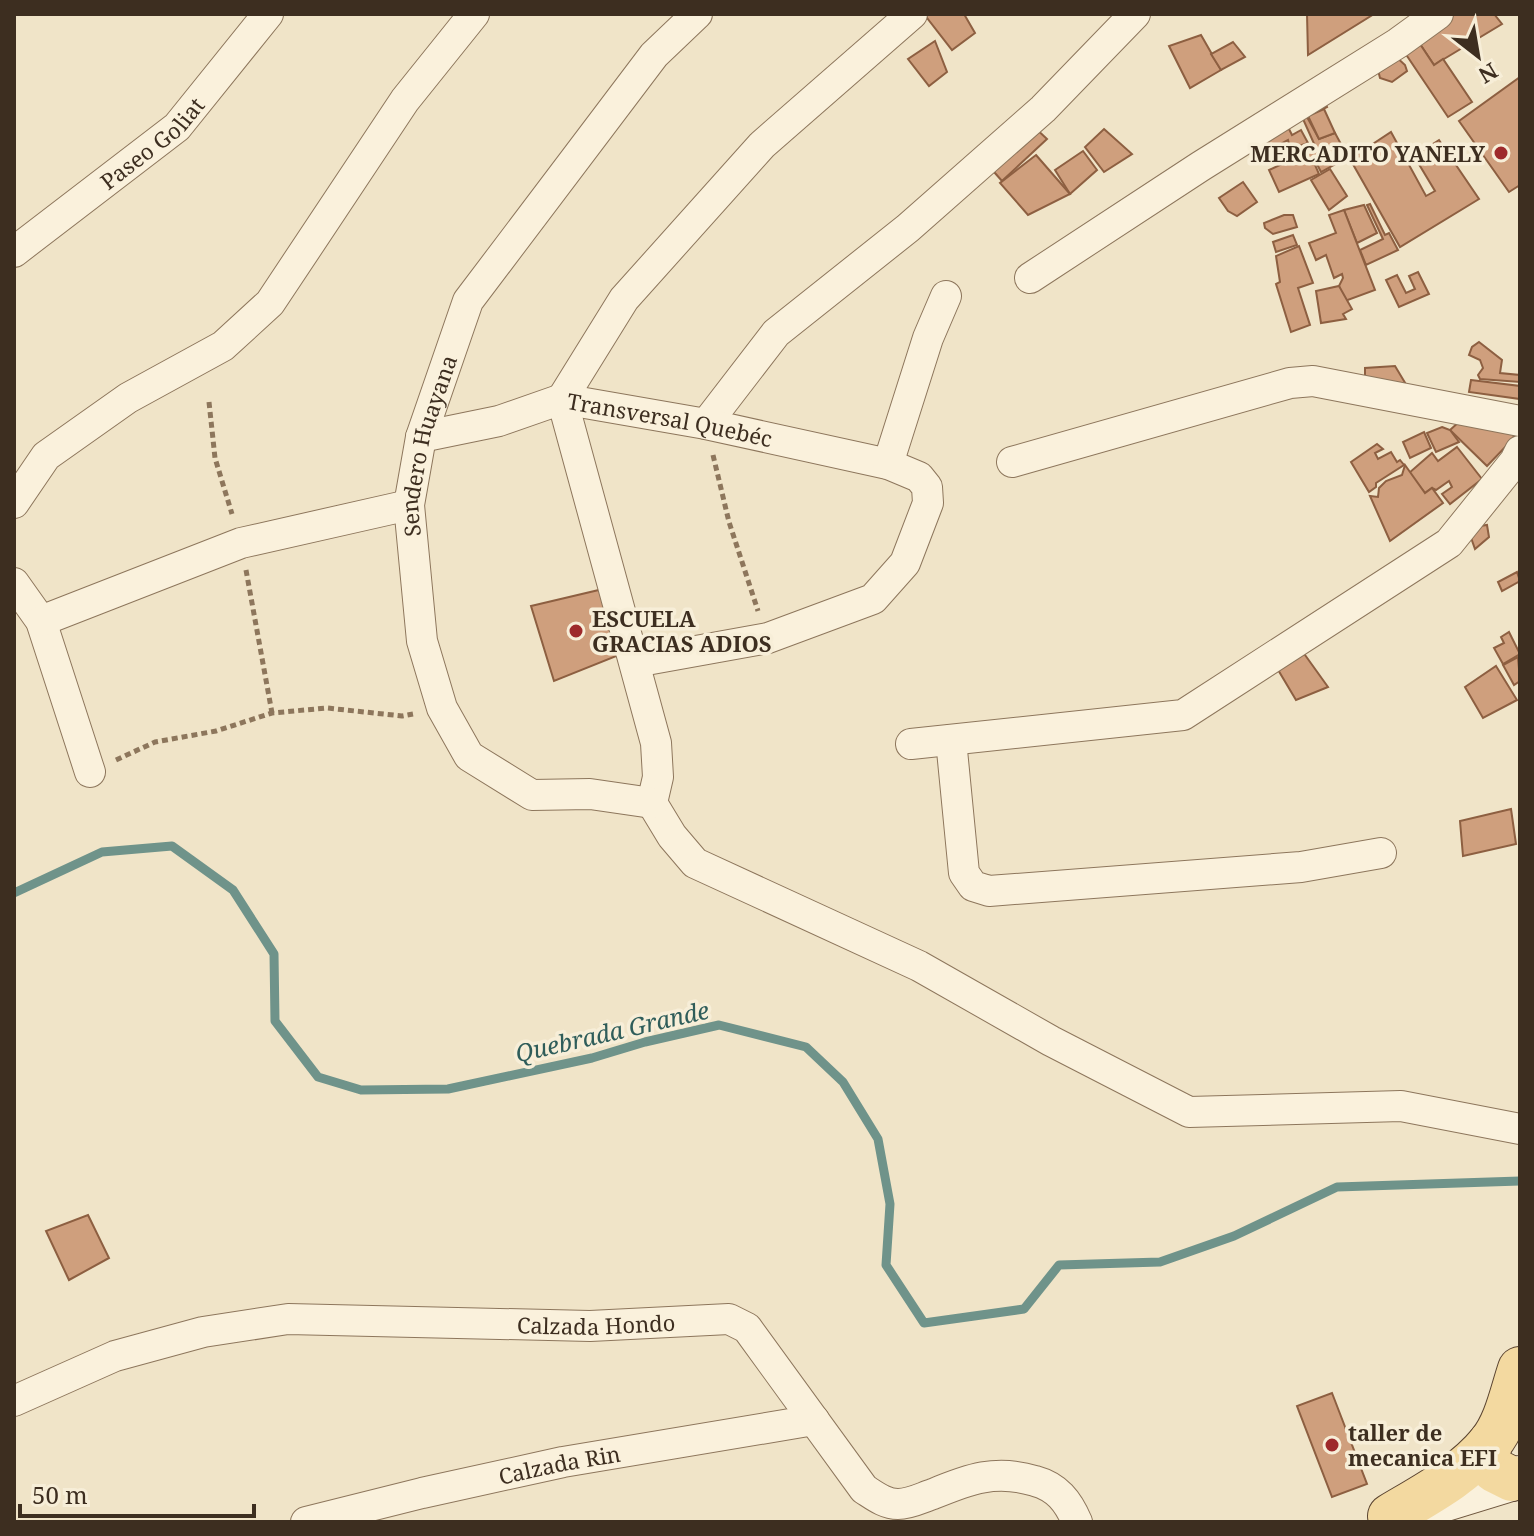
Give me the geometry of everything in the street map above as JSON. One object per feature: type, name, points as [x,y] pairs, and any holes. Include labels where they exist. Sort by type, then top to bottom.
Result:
[{"type":"main road","points":[[1396,1520],[1449,1481],[1508,1467],[1504,1418],[1520,1369]]},
{"type":"street","name":"Paseo Goliat","points":[[14,252],[177,127],[268,14]]},
{"type":"street","points":[[14,503],[46,456],[128,398],[223,346],[270,303],[405,100],[474,14]]},
{"type":"street","name":"Sendero Huayana","points":[[652,803],[590,794],[532,795],[469,756],[442,708],[422,641],[409,505],[421,437],[468,301],[654,55],[697,14]]},
{"type":"street","points":[[912,14],[762,145],[624,299],[562,399],[656,743],[658,777],[652,803],[672,836],[695,863],[919,966],[1051,1041],[1189,1112],[1401,1106],[1520,1129]]},
{"type":"street","points":[[706,424],[776,333],[908,228],[1010,139],[1135,14]]},
{"type":"street","points":[[1030,278],[1398,43],[1438,14]]},
{"type":"street","points":[[888,464],[928,338],[946,296]]},
{"type":"street","points":[[1012,462],[1290,383],[1313,381],[1520,421]]},
{"type":"street","name":"Transversal Quebéc","points":[[421,437],[499,421],[562,399],[706,424],[888,464],[919,477],[927,487],[928,503],[905,563],[873,599],[768,638]]},
{"type":"street","points":[[911,744],[1183,715],[1449,543],[1520,451]]},
{"type":"street","points":[[41,621],[241,543],[409,505]]},
{"type":"street","points":[[14,583],[41,621],[90,772]]},
{"type":"street","points":[[635,662],[768,638]]},
{"type":"street","points":[[951,740],[964,873],[973,886],[989,891],[1301,867],[1381,853]]},
{"type":"street","name":"Calzada Hondo","points":[[14,1401],[115,1356],[203,1332],[288,1319],[590,1326],[729,1319],[747,1328],[864,1489],[880,1500],[894,1504],[910,1503],[978,1477],[1013,1474],[1048,1485],[1066,1500],[1077,1522]]},
{"type":"street","name":"Calzada Rin","points":[[306,1522],[563,1462],[814,1420]]},
{"type":"path","points":[[706,424],[729,522],[768,638]]},
{"type":"path","points":[[90,772],[155,742],[216,731],[272,713],[327,708],[402,716],[442,708]]},
{"type":"building","points":[[924,14],[964,14],[975,33],[952,50]]},
{"type":"building","points":[[1307,14],[1374,14],[1308,55]]},
{"type":"building","points":[[1452,14],[1494,14],[1502,24],[1434,65],[1416,38]]},
{"type":"building","points":[[1201,35],[1221,70],[1190,88],[1169,46]]},
{"type":"building","points":[[1416,38],[1434,65],[1443,59],[1472,102],[1448,117],[1399,44]]},
{"type":"building","points":[[935,41],[947,72],[929,86],[908,59]]},
{"type":"building","points":[[1233,42],[1245,57],[1221,70],[1211,54]]},
{"type":"building","points":[[1393,54],[1407,71],[1392,82],[1380,78],[1377,66]]},
{"type":"building","name":"MERCADITO YANELY","points":[[1520,77],[1520,185],[1509,192],[1459,121]]},
{"type":"building","points":[[1321,94],[1327,107],[1307,117],[1319,139],[1335,133],[1348,157],[1321,172],[1315,165],[1319,174],[1279,192],[1269,170],[1316,148],[1299,110]]},
{"type":"building","points":[[1324,109],[1335,133],[1319,139],[1308,116]]},
{"type":"building","points":[[1284,119],[1292,135],[1301,130],[1308,143],[1266,163],[1265,156],[1289,144],[1288,140],[1262,154],[1253,135]]},
{"type":"building","points":[[1032,125],[1047,139],[1002,181],[987,164]]},
{"type":"building","points":[[1104,129],[1132,154],[1104,172],[1085,147]]},
{"type":"building","points":[[1391,132],[1426,196],[1435,191],[1414,156],[1439,140],[1479,199],[1400,247],[1350,159]]},
{"type":"building","points":[[1083,151],[1097,170],[1070,194],[1055,170]]},
{"type":"building","points":[[1036,155],[1070,194],[1028,215],[1000,183]]},
{"type":"building","points":[[1330,169],[1347,196],[1329,210],[1311,180]]},
{"type":"building","points":[[1243,182],[1257,202],[1237,216],[1228,211],[1219,198]]},
{"type":"building","points":[[1370,204],[1385,235],[1389,233],[1398,250],[1366,265],[1360,250],[1383,239],[1367,205]]},
{"type":"building","points":[[1364,205],[1377,233],[1357,243],[1344,210]]},
{"type":"building","points":[[1344,210],[1375,290],[1345,301],[1339,286],[1342,274],[1334,278],[1326,255],[1316,260],[1309,243],[1336,233],[1329,215]]},
{"type":"building","points":[[1293,215],[1297,227],[1273,234],[1265,228],[1264,223]]},
{"type":"building","points":[[1293,235],[1297,245],[1276,252],[1273,242]]},
{"type":"building","points":[[1299,246],[1313,283],[1298,288],[1310,325],[1291,332],[1276,284],[1280,282],[1276,256]]},
{"type":"building","points":[[1418,272],[1429,294],[1399,307],[1386,280],[1397,275],[1406,293],[1415,289],[1409,276]]},
{"type":"building","points":[[1339,286],[1352,309],[1343,314],[1346,319],[1321,323],[1316,291]]},
{"type":"building","points":[[1479,342],[1502,360],[1500,373],[1520,375],[1520,382],[1480,379],[1478,375],[1483,368],[1480,360],[1469,355],[1472,347]]},
{"type":"building","points":[[1395,366],[1407,386],[1365,377],[1365,368]]},
{"type":"building","points":[[1471,380],[1520,386],[1520,399],[1469,392]]},
{"type":"building","points":[[1460,421],[1519,426],[1512,440],[1487,466],[1450,430]]},
{"type":"building","points":[[1442,427],[1450,430],[1459,442],[1436,452],[1427,433]]},
{"type":"building","points":[[1424,432],[1431,448],[1410,458],[1403,442]]},
{"type":"building","points":[[1377,444],[1383,449],[1375,453],[1378,459],[1391,452],[1397,462],[1400,460],[1404,465],[1376,483],[1376,487],[1369,492],[1351,462]]},
{"type":"building","points":[[1457,447],[1482,479],[1450,504],[1442,494],[1452,487],[1449,481],[1425,493],[1409,473],[1432,453],[1438,461]]},
{"type":"building","points":[[1405,465],[1425,493],[1432,488],[1443,503],[1390,541],[1370,496],[1378,497],[1379,488],[1386,481],[1402,475]]},
{"type":"building","points":[[1487,525],[1489,537],[1475,549],[1469,532],[1473,527]]},
{"type":"building","points":[[1517,572],[1520,581],[1502,591],[1498,582]]},
{"type":"building","name":"ESCUELA GRACIAS ADIOS","points":[[603,589],[619,655],[554,681],[531,606]]},
{"type":"building","points":[[1509,632],[1520,654],[1503,664],[1494,648],[1504,643],[1501,637]]},
{"type":"building","points":[[1300,648],[1328,687],[1296,700],[1274,663]]},
{"type":"building","points":[[1518,657],[1520,681],[1514,685],[1503,665]]},
{"type":"building","points":[[1496,666],[1517,700],[1483,718],[1465,687]]},
{"type":"building","points":[[1511,809],[1516,844],[1463,856],[1460,821]]},
{"type":"building","points":[[88,1215],[109,1258],[69,1280],[46,1231]]},
{"type":"building","name":"taller de mecanica EFI","points":[[1332,1393],[1367,1484],[1332,1497],[1297,1406]]},
{"type":"waterway","name":"Quebrada Grande","points":[[14,893],[102,852],[172,846],[233,890],[274,954],[275,1021],[318,1077],[361,1090],[448,1089],[592,1058],[719,1025],[806,1047],[843,1082],[878,1139],[890,1204],[886,1265],[924,1323],[1024,1309],[1059,1265],[1160,1262],[1234,1236],[1337,1187],[1520,1181]]},
{"type":"place","name":"MERCADITO YANELY","points":[[1501,153]]},
{"type":"place","name":"ESCUELA GRACIAS ADIOS","points":[[576,631]]},
{"type":"place","name":"taller de mecanica EFI","points":[[1332,1445]]}]
